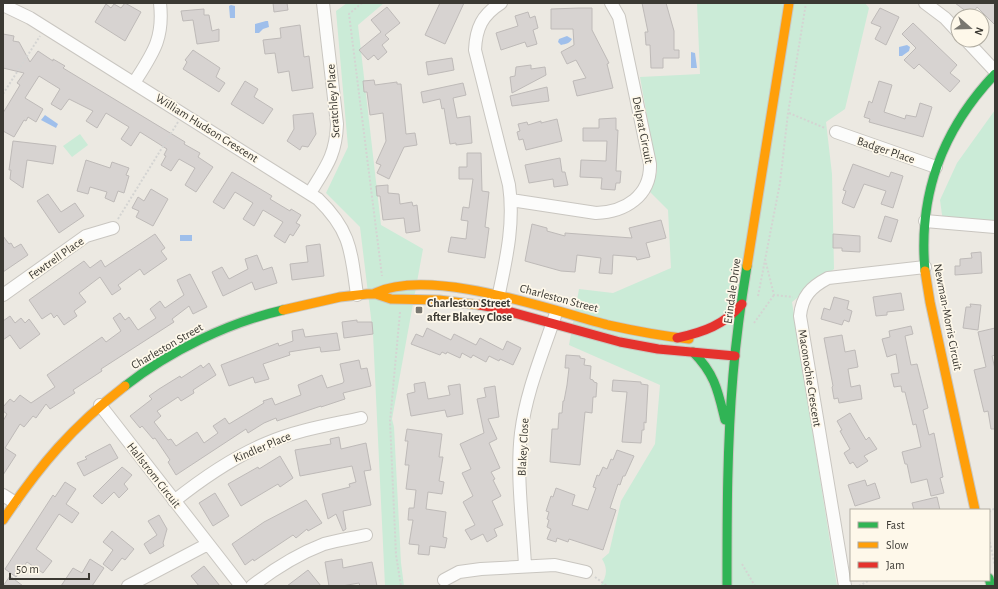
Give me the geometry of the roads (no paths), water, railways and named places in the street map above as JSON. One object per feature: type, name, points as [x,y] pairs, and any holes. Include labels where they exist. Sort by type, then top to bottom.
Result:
[{"type":"street","points":[[134,83],[152,55],[159,39],[161,26],[160,3]]},
{"type":"street","name":"Scratchley Place","points":[[310,193],[328,164],[336,141],[337,124],[323,3]]},
{"type":"street","points":[[496,308],[511,230],[511,200],[509,186],[475,50],[476,35],[481,21],[490,10],[501,3]]},
{"type":"street","name":"Delprat Circuit","points":[[511,200],[604,213],[620,209],[633,202],[647,185],[650,164],[619,17],[611,3]]},
{"type":"street","name":"Erindale Drive","points":[[727,586],[727,491],[729,437],[736,344],[756,203],[778,82],[789,3]]},
{"type":"street","points":[[925,3],[950,23]]},
{"type":"street","name":"William Hudson Crescent","points":[[3,5],[30,18],[310,193],[332,212],[346,236],[352,253],[356,295]]},
{"type":"street","points":[[973,48],[995,71]]},
{"type":"street","name":"Newman-Morris Circuit","points":[[975,509],[925,267],[925,220],[929,193],[936,167],[952,128],[968,104],[995,74]]},
{"type":"street","name":"Badger Place","points":[[836,132],[936,167]]},
{"type":"street","points":[[925,220],[995,227]]},
{"type":"street","name":"Fewtrell Place","points":[[3,295],[86,236],[113,228]]},
{"type":"street","name":"Maconochie Crescent","points":[[845,586],[800,316],[801,304],[807,293],[816,284],[835,276],[925,267]]},
{"type":"street","name":"Charleston Street","points":[[3,520],[42,463],[63,439],[100,405],[154,365],[216,332],[266,314],[302,305],[375,293],[394,286],[420,285],[460,288],[499,294],[557,309],[609,325],[677,338],[705,341]]},
{"type":"street","name":"Charleston Street","points":[[375,293],[391,299],[439,300],[496,308],[620,342],[692,352],[735,356]]},
{"type":"street","points":[[677,338],[695,334],[721,324],[731,318],[742,304]]},
{"type":"street","name":"Blakey Close","points":[[525,566],[520,472],[521,434],[527,397],[557,309]]},
{"type":"street","points":[[725,343],[736,344]]},
{"type":"street","points":[[692,352],[709,368],[716,380],[729,437]]},
{"type":"street","name":"Hallstrom Circuit","points":[[100,405],[241,586]]},
{"type":"street","name":"Kindler Place","points":[[174,501],[223,465],[252,449],[301,431],[361,418]]},
{"type":"street","points":[[3,495],[14,502]]},
{"type":"street","points":[[252,586],[272,571],[299,555],[325,544],[366,536]]},
{"type":"street","points":[[128,586],[208,544]]},
{"type":"street","points":[[444,580],[459,572],[474,569],[525,566],[555,565],[586,572]]},
{"type":"water","points":[[229,6],[235,6],[235,18],[230,18]]},
{"type":"water","points":[[268,21],[269,27],[263,29],[259,33],[255,33],[255,24]]},
{"type":"water","points":[[567,36],[572,39],[566,44],[561,45],[558,42],[559,39]]},
{"type":"water","points":[[907,45],[910,47],[909,51],[902,56],[899,56],[899,47]]},
{"type":"water","points":[[691,52],[695,53],[697,68],[691,68]]},
{"type":"water","points":[[45,115],[58,124],[56,128],[41,120]]},
{"type":"water","points":[[180,235],[192,235],[192,241],[180,241]]},
{"type":"place","name":"Charleston Street after Blakey Close","points":[[419,310]]}]
